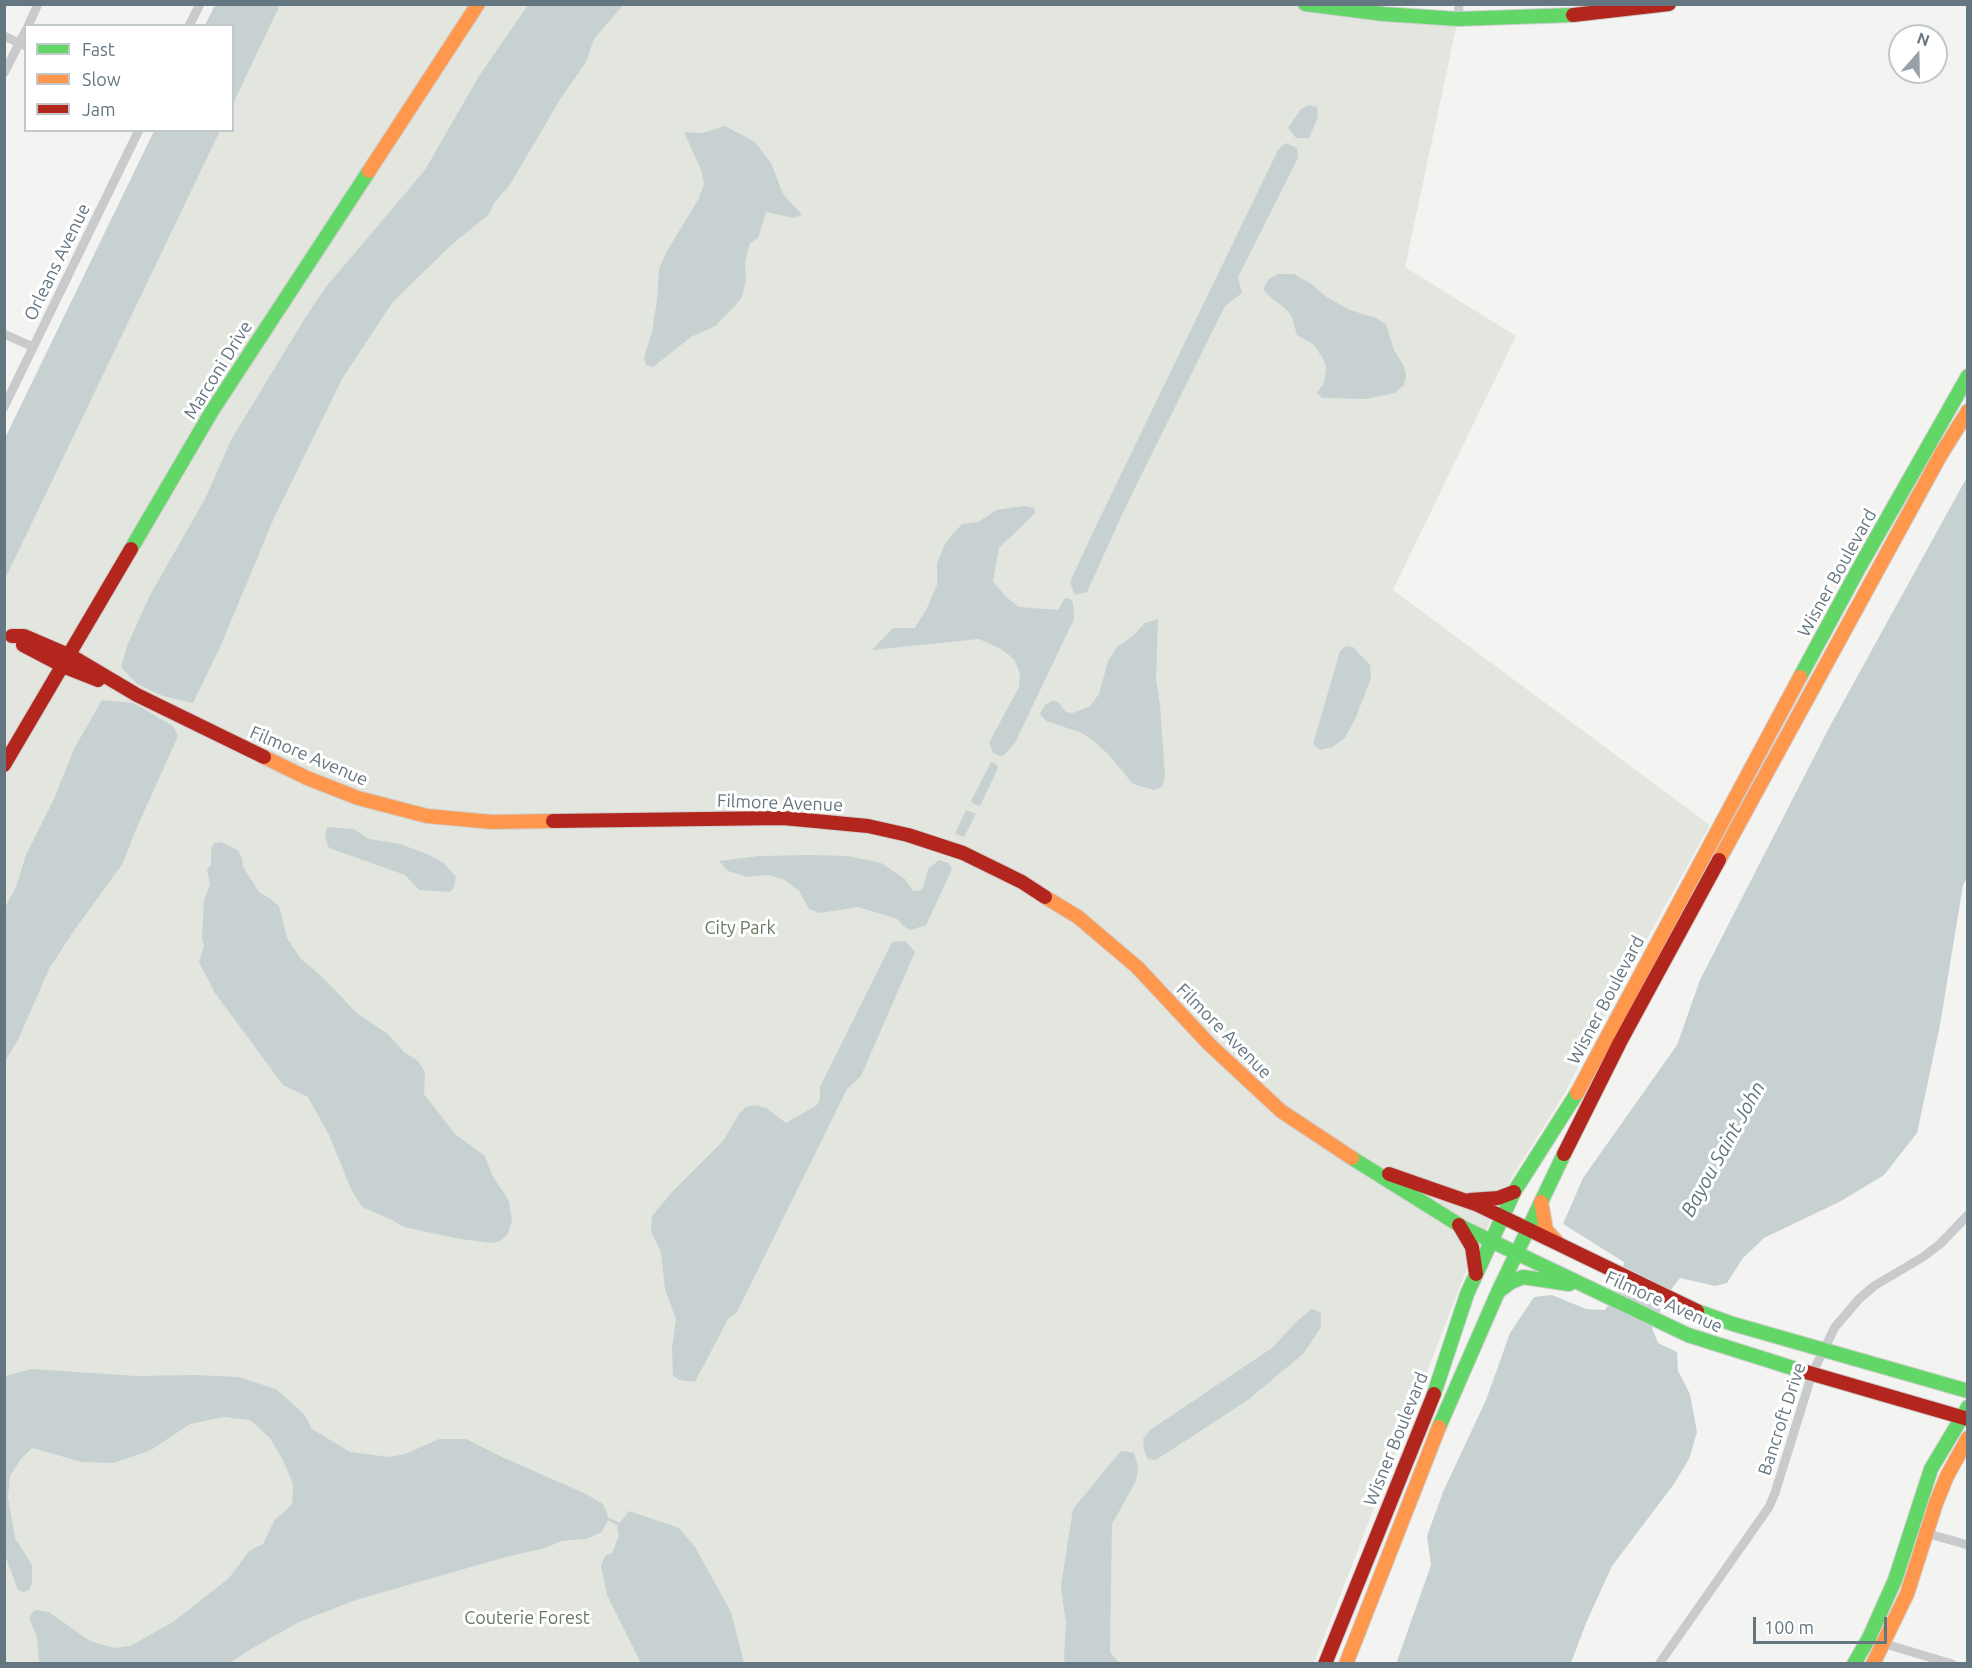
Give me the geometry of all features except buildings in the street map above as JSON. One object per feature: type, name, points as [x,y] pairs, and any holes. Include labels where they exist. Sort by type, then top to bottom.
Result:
[{"type":"street","points":[[29,24],[38,4]]},
{"type":"street","points":[[190,24],[200,4]]},
{"type":"street","name":"Marconi Drive","points":[[4,765],[212,411],[478,4]]},
{"type":"street","points":[[1305,4],[1342,10],[1458,12],[1527,18],[1590,14],[1669,4]]},
{"type":"street","points":[[4,36],[22,45],[4,73]]},
{"type":"street","name":"Orleans Avenue","points":[[4,407],[138,132]]},
{"type":"street","points":[[4,334],[33,348]]},
{"type":"street","name":"Wisner Boulevard","points":[[1325,1664],[1441,1377],[1467,1294],[1502,1216],[1523,1175],[1569,1107],[1859,568],[1968,376]]},
{"type":"street","name":"Wisner Boulevard","points":[[1346,1664],[1449,1402],[1516,1253],[1620,1042],[1940,456],[1968,411]]},
{"type":"street","name":"Filmore Avenue","points":[[8,634],[20,642],[64,660],[307,778],[358,798],[427,816],[492,822],[783,818],[868,826],[908,835],[963,853],[1022,882],[1078,917],[1137,967],[1209,1044],[1259,1093],[1281,1111],[1326,1142],[1458,1224],[1657,1321],[1710,1343],[1812,1374],[1965,1414]]},
{"type":"street","name":"Filmore Avenue","points":[[1368,1166],[1478,1205],[1669,1299],[1733,1324],[1968,1391]]},
{"type":"street","points":[[1463,1200],[1486,1200],[1514,1192]]},
{"type":"street","points":[[1542,1200],[1541,1210],[1546,1230],[1557,1243]]},
{"type":"street","name":"Bancroft Drive","points":[[1659,1664],[1769,1507],[1812,1374],[1835,1326],[1874,1286],[1923,1257],[1940,1244],[1968,1215]]},
{"type":"street","points":[[1458,1224],[1470,1244],[1476,1274]]},
{"type":"street","points":[[1498,1292],[1511,1282],[1523,1277],[1591,1289]]},
{"type":"street","points":[[1854,1664],[1869,1638],[1895,1580],[1931,1469],[1965,1414]]},
{"type":"street","points":[[1873,1664],[1907,1594],[1947,1476],[1968,1438]]},
{"type":"street","points":[[1911,1529],[1968,1545]]},
{"type":"street","points":[[1869,1638],[1952,1664]]},
{"type":"green space","name":"City Park","points":[[1305,4],[1458,19],[1405,267],[1516,336],[1393,590],[1710,825],[1563,1096],[1512,1177],[1468,1266],[1314,1663],[5,1663],[4,579],[220,132],[234,132],[234,102],[280,5]]},
{"type":"water","points":[[215,5],[280,5],[234,102],[234,24],[206,24]]},
{"type":"water","points":[[528,5],[623,5],[594,39],[586,62],[489,214],[449,247],[392,303],[342,379],[274,518],[221,645],[193,703],[163,696],[137,684],[121,667],[127,646],[149,597],[205,499],[231,440],[326,287],[425,170],[479,76]]},
{"type":"water","points":[[1309,105],[1317,107],[1318,117],[1309,138],[1296,138],[1288,128],[1301,109]]},
{"type":"water","points":[[725,126],[755,142],[771,163],[783,194],[802,215],[794,218],[766,212],[758,238],[750,243],[745,261],[746,280],[742,297],[715,326],[691,337],[653,367],[646,365],[644,357],[652,332],[659,269],[667,251],[698,200],[704,184],[701,170],[684,132],[702,133]]},
{"type":"water","points":[[154,132],[220,132],[5,579],[5,438]]},
{"type":"water","points":[[1286,143],[1297,148],[1298,158],[1238,277],[1242,293],[1225,306],[1126,506],[1087,592],[1075,595],[1070,582],[1095,528],[1278,150]]},
{"type":"water","points":[[1278,274],[1294,274],[1350,310],[1376,318],[1386,324],[1394,350],[1404,366],[1406,376],[1404,385],[1395,393],[1366,399],[1322,398],[1317,393],[1324,383],[1326,368],[1324,360],[1313,344],[1297,335],[1292,317],[1285,308],[1263,289],[1269,279]]},
{"type":"water","name":"Bayou Saint John","points":[[1967,477],[1967,878],[1963,885],[1940,1025],[1917,1133],[1884,1175],[1841,1201],[1764,1238],[1743,1258],[1727,1283],[1715,1286],[1680,1278],[1669,1292],[1652,1328],[1658,1343],[1677,1352],[1678,1371],[1690,1394],[1697,1432],[1689,1459],[1674,1484],[1612,1566],[1571,1663],[1396,1664],[1431,1565],[1427,1536],[1443,1492],[1486,1400],[1510,1333],[1534,1297],[1552,1295],[1586,1309],[1605,1310],[1620,1287],[1624,1262],[1563,1224],[1583,1178],[1677,1045],[1700,980],[1830,726]]},
{"type":"water","points":[[1023,506],[1034,508],[1035,513],[999,548],[993,581],[1005,596],[1019,607],[1058,610],[1065,598],[1070,599],[1073,602],[1074,619],[1015,743],[1004,755],[1000,756],[993,753],[989,743],[1019,687],[1020,674],[1014,659],[1001,649],[979,639],[872,650],[893,628],[915,628],[937,585],[937,563],[946,542],[962,524],[978,522],[997,510]]},
{"type":"water","points":[[1158,619],[1156,678],[1165,776],[1162,787],[1154,790],[1133,784],[1109,755],[1082,733],[1046,721],[1040,714],[1045,705],[1053,700],[1059,703],[1066,712],[1073,713],[1090,706],[1099,694],[1108,661],[1117,647],[1133,636],[1145,623]]},
{"type":"water","points":[[1346,646],[1353,647],[1370,665],[1371,678],[1345,738],[1332,747],[1320,750],[1313,744],[1340,651]]},
{"type":"water","points":[[102,700],[132,703],[173,726],[178,736],[123,863],[49,969],[18,1040],[5,1061],[5,907],[16,887],[26,855],[53,801],[75,747]]},
{"type":"water","points":[[991,762],[998,768],[980,806],[971,801]]},
{"type":"water","points":[[966,810],[976,814],[964,837],[955,834]]},
{"type":"water","points":[[327,827],[354,829],[369,839],[400,844],[427,854],[444,863],[456,877],[454,887],[450,892],[419,890],[405,875],[329,848],[325,837]]},
{"type":"water","points":[[221,842],[238,850],[243,867],[259,892],[279,906],[287,938],[301,959],[358,1014],[388,1034],[404,1052],[418,1061],[425,1072],[424,1094],[455,1134],[485,1156],[492,1175],[509,1201],[512,1222],[507,1235],[500,1241],[492,1243],[460,1239],[404,1227],[362,1207],[351,1189],[329,1135],[308,1097],[283,1085],[215,993],[199,962],[204,946],[202,939],[204,900],[210,884],[207,870],[211,865],[211,850],[214,843]]},
{"type":"water","points":[[759,856],[848,856],[881,863],[905,879],[913,891],[921,890],[928,869],[939,860],[948,863],[952,869],[926,925],[911,930],[897,919],[858,907],[820,913],[809,909],[799,891],[785,880],[769,875],[748,877],[728,871],[719,861]]},
{"type":"water","points":[[905,941],[915,952],[861,1076],[847,1089],[737,1312],[728,1319],[695,1382],[680,1380],[673,1376],[672,1348],[676,1319],[665,1289],[661,1252],[651,1232],[652,1216],[673,1191],[723,1141],[739,1114],[746,1107],[755,1105],[766,1108],[786,1123],[817,1105],[820,1099],[820,1087],[892,942]]},
{"type":"water","points":[[1312,1309],[1321,1313],[1321,1327],[1304,1353],[1248,1400],[1162,1456],[1155,1460],[1148,1459],[1144,1451],[1143,1439],[1150,1430],[1272,1348],[1297,1321]]},
{"type":"water","points":[[32,1369],[136,1376],[238,1377],[276,1389],[304,1414],[312,1429],[350,1452],[389,1457],[405,1454],[439,1439],[466,1439],[603,1504],[608,1516],[607,1522],[602,1532],[586,1539],[562,1541],[545,1548],[356,1600],[299,1622],[230,1663],[39,1663],[37,1637],[29,1618],[36,1610],[49,1612],[90,1641],[114,1648],[130,1646],[173,1622],[229,1578],[249,1551],[263,1544],[274,1521],[292,1504],[293,1484],[270,1438],[250,1420],[223,1417],[190,1424],[151,1450],[114,1463],[82,1462],[32,1448],[20,1460],[10,1476],[8,1497],[15,1538],[32,1565],[32,1584],[29,1590],[24,1592],[18,1590],[5,1555],[5,1376]]},
{"type":"water","points":[[1121,1451],[1134,1453],[1138,1466],[1136,1481],[1112,1524],[1110,1652],[1119,1663],[1065,1663],[1066,1624],[1061,1586],[1073,1509]]},
{"type":"water","points":[[629,1511],[679,1528],[695,1547],[731,1612],[744,1663],[641,1663],[607,1595],[601,1566],[605,1556],[612,1553],[619,1536],[617,1527]]},
{"type":"waterway","points":[[608,1519],[619,1524]]},
{"type":"traffic: fast","points":[[1305,4],[1383,14],[1458,19],[1573,15]]},
{"type":"traffic: fast","points":[[131,549],[212,411],[369,171]]},
{"type":"traffic: fast","points":[[1800,677],[1968,376]]},
{"type":"traffic: fast","points":[[1434,1394],[1467,1294],[1514,1192],[1577,1093]]},
{"type":"traffic: fast","points":[[1439,1427],[1498,1292],[1564,1154]]},
{"type":"traffic: fast","points":[[1352,1158],[1464,1228],[1688,1335],[1799,1370]]},
{"type":"traffic: fast","points":[[1499,1291],[1523,1277],[1569,1284]]},
{"type":"traffic: fast","points":[[1697,1311],[1733,1324],[1968,1391]]},
{"type":"traffic: fast","points":[[1854,1664],[1869,1638],[1895,1580],[1931,1469],[1968,1407]]},
{"type":"traffic: slow","points":[[369,171],[478,4]]},
{"type":"traffic: slow","points":[[1719,860],[1940,456],[1968,411]]},
{"type":"traffic: slow","points":[[1577,1093],[1800,677]]},
{"type":"traffic: slow","points":[[264,757],[307,778],[358,798],[427,816],[492,822],[553,821]]},
{"type":"traffic: slow","points":[[1045,897],[1078,917],[1137,967],[1209,1044],[1281,1111],[1352,1158]]},
{"type":"traffic: slow","points":[[1541,1202],[1546,1230],[1556,1241]]},
{"type":"traffic: slow","points":[[1346,1664],[1439,1427]]},
{"type":"traffic: slow","points":[[1873,1664],[1907,1594],[1947,1476],[1968,1438]]},
{"type":"traffic: jam","points":[[1573,15],[1669,4]]},
{"type":"traffic: jam","points":[[4,765],[131,549]]},
{"type":"traffic: jam","points":[[12,636],[24,636],[73,657],[137,695],[264,757]]},
{"type":"traffic: jam","points":[[23,645],[65,667],[98,680]]},
{"type":"traffic: jam","points":[[553,821],[783,818],[868,826],[908,835],[963,853],[1022,882],[1045,897]]},
{"type":"traffic: jam","points":[[1564,1154],[1620,1042],[1719,860]]},
{"type":"traffic: jam","points":[[1389,1174],[1478,1205],[1697,1311]]},
{"type":"traffic: jam","points":[[1470,1200],[1498,1198],[1514,1192]]},
{"type":"traffic: jam","points":[[1459,1225],[1472,1247],[1476,1274]]},
{"type":"traffic: jam","points":[[1799,1370],[1968,1419]]},
{"type":"traffic: jam","points":[[1325,1664],[1434,1394]]},
{"type":"park label","name":"Couterie Forest","points":[[527,1618]]}]
